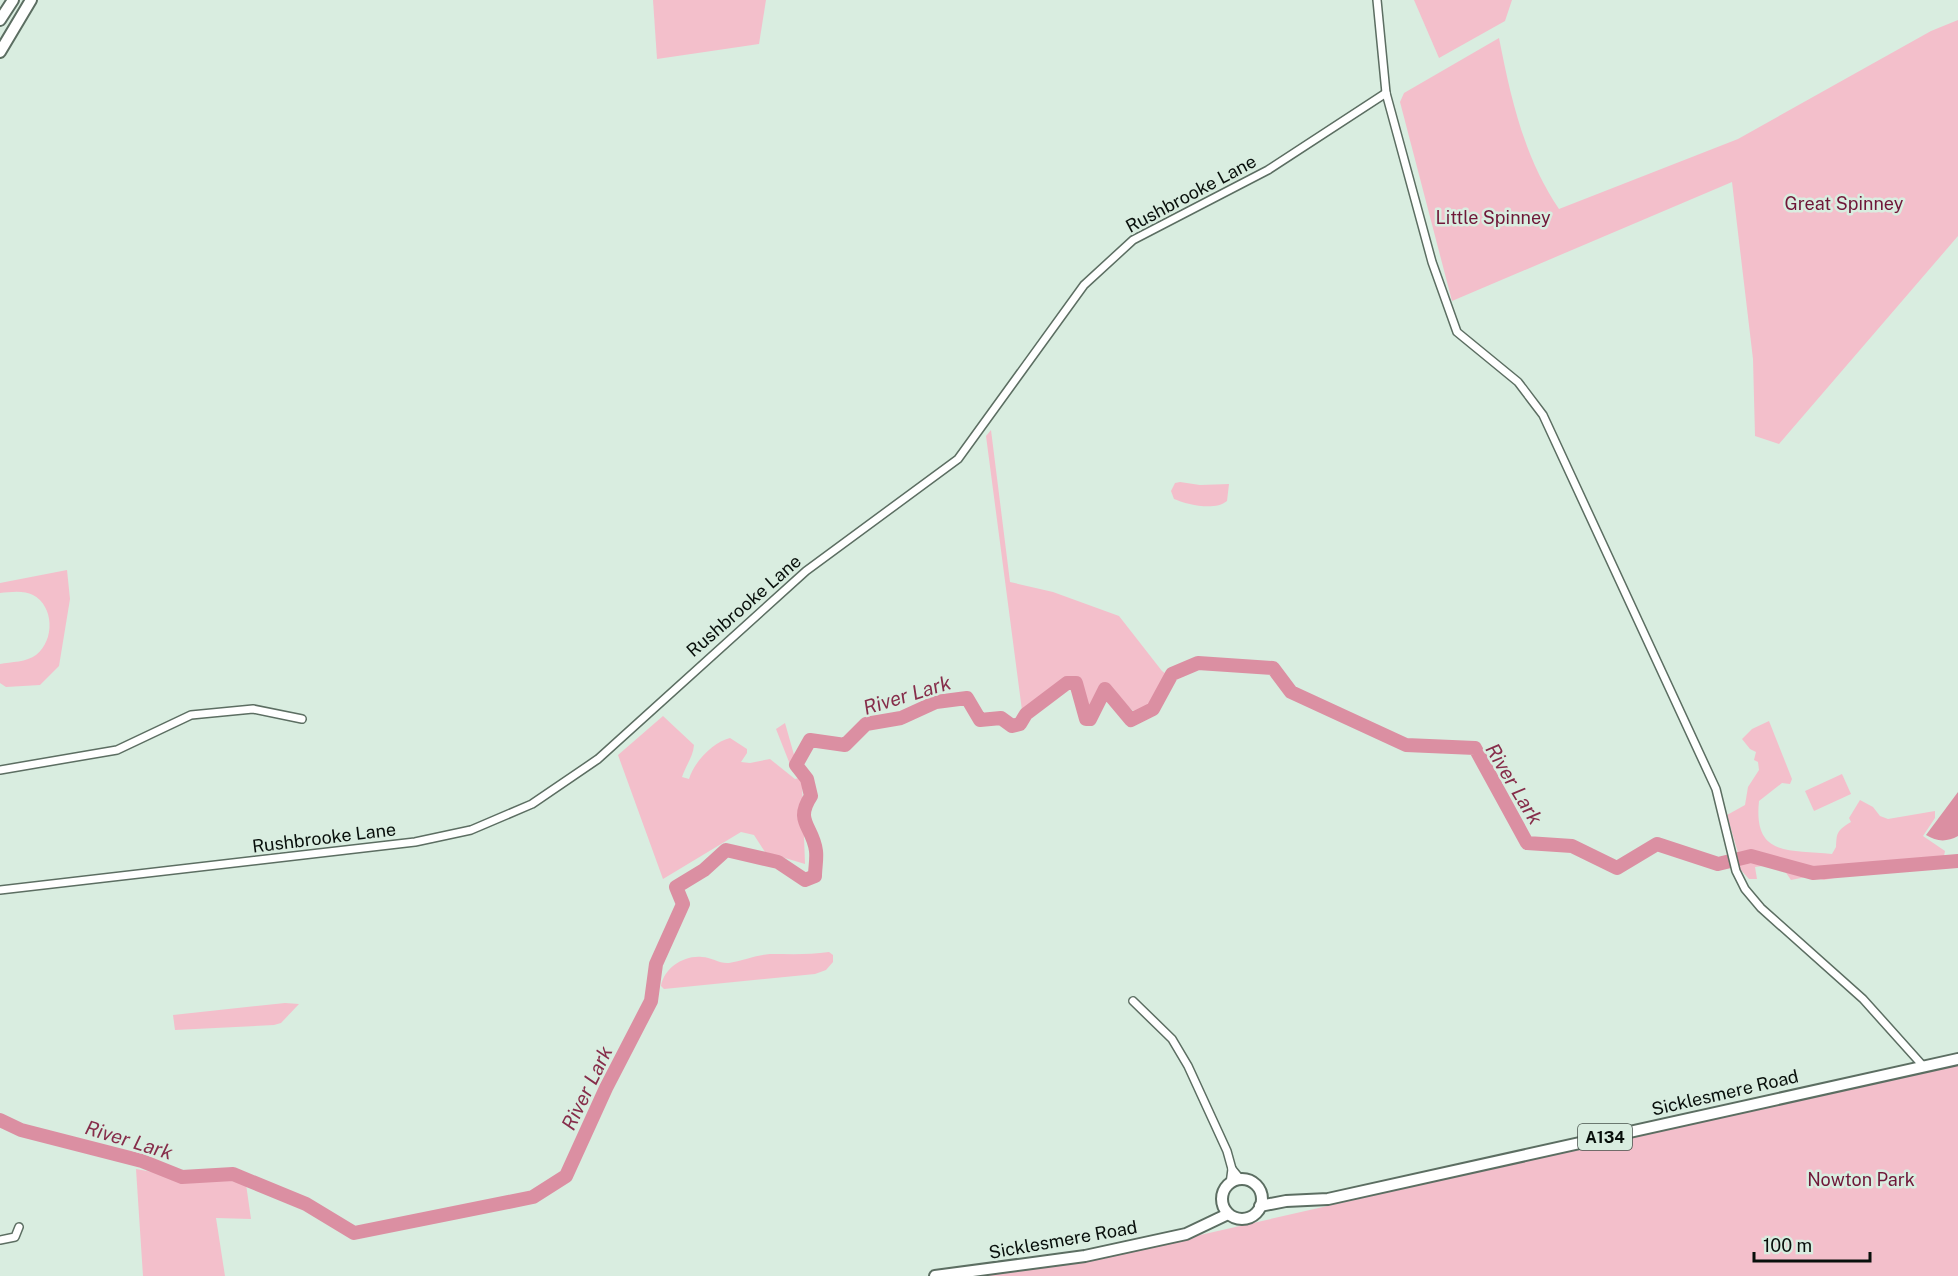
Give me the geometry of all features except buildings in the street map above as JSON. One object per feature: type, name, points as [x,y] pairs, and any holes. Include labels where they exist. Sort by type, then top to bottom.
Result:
[{"type":"highway","points":[[0,20],[12,0]]},
{"type":"highway","points":[[0,52],[31,0]]},
{"type":"highway","name":"A134","points":[[1924,1067],[1958,1059]]},
{"type":"highway","name":"Sicklesmere Road","points":[[935,1276],[1084,1256],[1186,1234],[1225,1209],[1235,1218],[1245,1219],[1254,1214],[1260,1201],[1328,1199],[1924,1067]]},
{"type":"highway","points":[[1225,1209],[1224,1192],[1230,1184],[1241,1180],[1255,1185],[1260,1201]]},
{"type":"street","points":[[1377,0],[1386,93],[1432,262],[1457,332],[1518,382],[1543,415],[1716,789],[1736,871],[1745,889],[1761,908],[1863,999],[1924,1067]]},
{"type":"street","name":"Rushbrooke Lane","points":[[0,890],[415,842],[471,830],[532,804],[598,759],[806,571],[958,459],[1084,285],[1132,240],[1268,170],[1386,93]]},
{"type":"street","points":[[0,770],[117,750],[191,715],[253,709],[302,719]]},
{"type":"street","points":[[1133,1001],[1172,1039],[1188,1066],[1227,1151],[1232,1169],[1230,1184]]},
{"type":"street","points":[[1232,1169],[1241,1180]]},
{"type":"street","points":[[0,1240],[15,1237],[19,1227]]},
{"type":"green space","points":[[653,0],[766,0],[759,44],[657,59]]},
{"type":"green space","points":[[1414,0],[1512,0],[1505,21],[1439,58]]},
{"type":"green space","name":"Great Spinney","points":[[1958,20],[1958,236],[1779,444],[1755,436],[1753,359],[1732,182],[1452,301],[1400,102],[1404,93],[1499,38],[1520,127],[1537,169],[1559,209],[1738,139],[1931,31]]},
{"type":"green space","points":[[991,430],[1010,582],[1053,592],[1119,616],[1162,671],[1170,677],[1162,693],[1142,714],[1130,708],[1112,691],[1102,693],[1095,708],[1086,713],[1081,684],[1077,679],[1070,678],[1041,698],[1033,713],[1023,718],[986,436]]},
{"type":"green space","points":[[1175,483],[1200,485],[1229,484],[1227,501],[1216,506],[1209,506],[1194,505],[1174,499],[1171,491]]},
{"type":"green space","points":[[67,570],[70,599],[59,666],[40,685],[6,687],[0,683],[0,664],[24,660],[36,655],[46,641],[50,624],[45,607],[40,600],[25,592],[0,593],[0,583]]},
{"type":"green space","points":[[663,716],[694,745],[682,777],[689,779],[695,766],[705,754],[717,744],[730,738],[747,749],[741,762],[750,763],[770,759],[795,779],[799,778],[797,771],[793,772],[776,729],[785,723],[802,783],[805,864],[765,852],[754,835],[741,832],[663,879],[618,755]]},
{"type":"green space","points":[[1769,721],[1792,779],[1790,784],[1782,783],[1759,801],[1762,833],[1768,842],[1789,850],[1832,854],[1836,847],[1838,833],[1851,822],[1849,818],[1860,800],[1873,807],[1880,816],[1888,819],[1935,811],[1935,818],[1923,836],[1945,851],[1944,856],[1824,880],[1811,876],[1791,880],[1782,867],[1770,865],[1755,867],[1757,879],[1749,879],[1739,868],[1738,853],[1727,815],[1745,805],[1748,787],[1759,770],[1758,762],[1754,760],[1756,752],[1750,749],[1742,739],[1752,729]]},
{"type":"green space","points":[[1842,774],[1851,794],[1814,811],[1805,791]]},
{"type":"green space","points":[[829,952],[833,955],[833,962],[826,970],[815,974],[664,989],[661,986],[671,968],[688,958],[705,957],[729,963],[770,954]]},
{"type":"green space","points":[[285,1003],[299,1004],[281,1023],[274,1025],[175,1030],[173,1015]]},
{"type":"green space","name":"Nowton Park","points":[[1958,1063],[1958,1276],[977,1276],[1047,1266],[1178,1240]]},
{"type":"green space","points":[[136,1169],[246,1184],[251,1219],[216,1218],[225,1276],[143,1276]]},
{"type":"shaded area","points":[[1958,792],[1958,836],[1942,840],[1926,835]]},
{"type":"waterway","name":"River Lark","points":[[0,1120],[21,1130],[142,1161],[182,1177],[233,1174],[306,1204],[354,1233],[533,1197],[566,1176],[606,1088],[651,1001],[656,964],[683,904],[676,887],[704,870],[726,850],[778,862],[805,880],[815,876],[816,851],[804,818],[806,805],[811,796],[807,779],[796,765],[810,740],[845,745],[866,724],[901,718],[936,702],[967,698],[980,720],[1001,718],[1012,726],[1020,724],[1026,714],[1067,683],[1076,683],[1086,719],[1090,719],[1105,689],[1131,720],[1153,709],[1172,674],[1198,663],[1273,668],[1291,692],[1406,745],[1475,748],[1527,843],[1572,846],[1617,868],[1657,844],[1718,864],[1751,856],[1813,873],[1958,861]]},
{"type":"park label","name":"Little Spinney","points":[[1493,218]]}]
